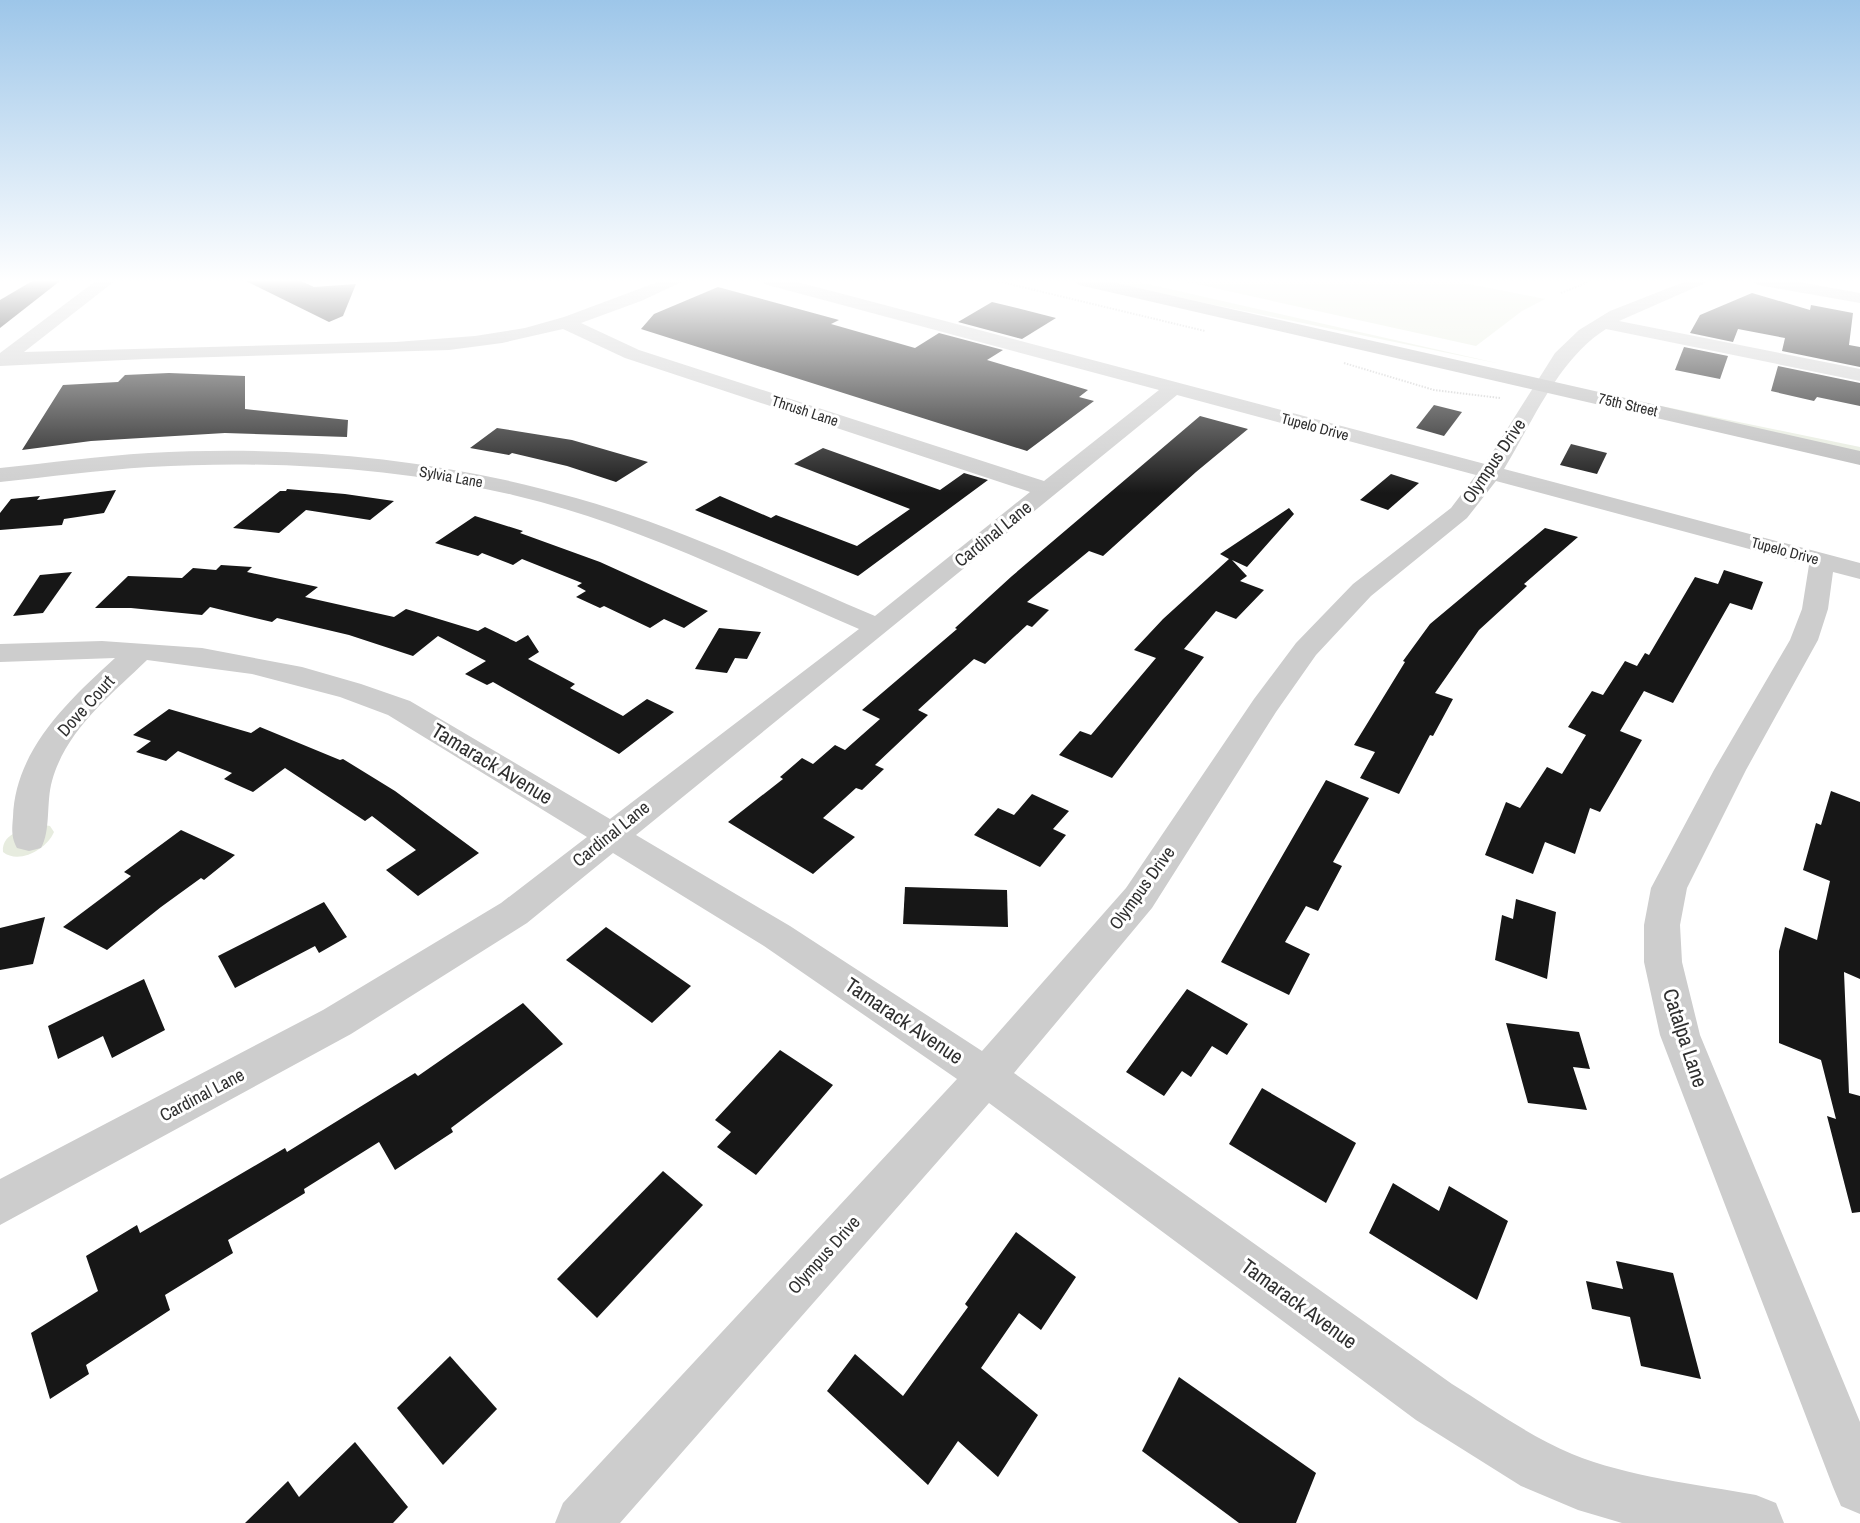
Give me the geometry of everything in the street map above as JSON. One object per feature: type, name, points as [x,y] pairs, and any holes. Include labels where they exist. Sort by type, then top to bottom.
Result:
[{"type":"main road","name":"75th Street","points":[[1420,351],[1860,439]]},
{"type":"main road","name":"75th Street","points":[[1438,351],[1860,458]]},
{"type":"street","points":[[1,360],[176,351]]},
{"type":"street","name":"Thrush Lane","points":[[624,351],[1047,490]]},
{"type":"street","name":"Tupelo Drive","points":[[1032,351],[1860,571]]},
{"type":"street","name":"Olympus Drive","points":[[583,1523],[985,1077],[1139,898],[1265,706],[1322,630],[1362,590],[1448,523],[1490,473],[1549,378],[1570,351]]},
{"type":"street","points":[[1741,351],[1860,375]]},
{"type":"street","name":"Cardinal Lane","points":[[0,1203],[337,1022],[514,913],[609,836],[878,627],[1172,389]]},
{"type":"street","name":"Sylvia Lane","points":[[0,475],[177,459],[332,462],[419,470],[528,492],[614,517],[878,627]]},
{"type":"street","name":"Catalpa Lane","points":[[1821,561],[1815,609],[1804,640],[1730,770],[1669,888],[1665,901],[1661,942],[1672,1012],[1680,1035],[1860,1487]]},
{"type":"street","name":"Tamarack Avenue","points":[[0,653],[62,649],[141,650],[236,661],[362,694],[399,708],[777,936],[941,1044],[1434,1402],[1514,1454],[1577,1483],[1670,1506],[1756,1523]]},
{"type":"street","name":"Dove Court","points":[[30,839],[31,793],[41,765],[57,737],[93,696],[141,650]]},
{"type":"path","points":[[1339,362],[1434,390],[1500,398]]},
{"type":"shaded area","points":[[1438,351],[1444,351],[1501,364]]},
{"type":"shaded area","points":[[1608,395],[1860,447],[1860,454]]},
{"type":"shaded area","points":[[50,826],[54,832],[39,849],[17,857],[3,852],[4,845],[11,835],[24,829]]},
{"type":"building","points":[[711,351],[1001,351],[987,360],[1088,390],[1079,397],[1094,401],[1027,451]]},
{"type":"building","points":[[1682,351],[1704,351],[1728,356],[1720,379],[1675,370]]},
{"type":"building","points":[[1782,351],[1860,351],[1860,367]]},
{"type":"building","points":[[1778,366],[1860,383],[1860,406],[1817,397],[1814,401],[1771,391]]},
{"type":"building","points":[[169,373],[245,376],[245,409],[348,420],[347,437],[225,433],[91,441],[22,450],[63,385],[118,382],[125,375]]},
{"type":"building","points":[[1434,405],[1462,412],[1444,436],[1416,428]]},
{"type":"building","points":[[1200,416],[1248,429],[1196,472],[1103,556],[1089,551],[1027,602],[1049,610],[1032,627],[1027,625],[985,664],[974,659],[918,710],[928,715],[875,765],[884,769],[862,790],[856,788],[823,818],[855,837],[813,874],[728,822],[783,779],[780,777],[802,758],[813,764],[835,745],[845,750],[880,719],[862,710],[957,629],[955,628],[1012,576]]},
{"type":"building","points":[[497,428],[572,440],[648,462],[616,482],[567,466],[512,453],[509,455],[470,448]]},
{"type":"building","points":[[1571,444],[1607,453],[1597,474],[1560,465]]},
{"type":"building","points":[[823,448],[940,490],[964,473],[988,480],[858,576],[695,510],[720,496],[771,518],[776,515],[857,546],[910,509],[794,464]]},
{"type":"building","points":[[1391,474],[1419,483],[1388,510],[1360,500]]},
{"type":"building","points":[[287,489],[394,501],[370,520],[306,510],[279,533],[233,528],[280,491]]},
{"type":"building","points":[[116,490],[104,513],[64,519],[62,525],[0,530],[0,513],[11,499],[40,496],[37,500]]},
{"type":"building","points":[[1289,508],[1294,514],[1247,567],[1232,560],[1247,576],[1240,581],[1264,590],[1236,619],[1216,611],[1184,649],[1204,657],[1112,778],[1059,755],[1080,731],[1091,735],[1156,658],[1134,650],[1163,619],[1229,559],[1220,554]]},
{"type":"building","points":[[475,516],[523,531],[520,533],[600,562],[708,611],[684,628],[664,619],[650,628],[604,606],[600,608],[576,597],[586,591],[577,586],[582,583],[522,559],[513,565],[482,553],[478,556],[435,543]]},
{"type":"building","points":[[1545,528],[1578,537],[1524,584],[1527,586],[1479,630],[1435,693],[1453,699],[1433,736],[1430,735],[1399,794],[1360,778],[1375,752],[1354,745],[1405,662],[1403,661],[1430,624]]},
{"type":"building","points":[[221,565],[252,567],[247,572],[318,587],[305,597],[394,617],[406,609],[478,631],[485,627],[516,642],[528,635],[539,652],[528,659],[575,684],[570,688],[623,716],[647,699],[674,712],[619,754],[493,682],[487,685],[465,674],[486,661],[438,636],[413,656],[349,635],[277,618],[272,622],[210,607],[202,615],[131,608],[95,608],[128,576],[182,578],[193,568],[216,570]]},
{"type":"building","points":[[1724,570],[1763,582],[1752,610],[1730,603],[1673,703],[1644,691],[1620,731],[1642,740],[1600,812],[1590,808],[1575,854],[1545,842],[1533,874],[1485,855],[1506,802],[1520,808],[1547,767],[1562,774],[1586,735],[1568,727],[1592,691],[1603,695],[1625,661],[1637,666],[1645,653],[1649,655],[1695,577],[1718,584]]},
{"type":"building","points":[[72,572],[43,613],[13,616],[40,575]]},
{"type":"building","points":[[719,628],[761,632],[747,659],[735,658],[727,673],[695,669]]},
{"type":"building","points":[[169,709],[251,733],[260,727],[340,760],[343,759],[395,791],[479,853],[418,896],[386,870],[416,850],[372,816],[365,821],[285,768],[253,792],[224,779],[232,773],[178,751],[166,761],[136,752],[151,741],[133,735]]},
{"type":"building","points":[[1326,780],[1369,798],[1333,862],[1342,866],[1318,911],[1306,906],[1285,942],[1310,954],[1289,995],[1221,962]]},
{"type":"building","points":[[1831,791],[1860,802],[1860,979],[1844,972],[1849,1093],[1860,1096],[1860,1212],[1852,1213],[1827,1116],[1836,1119],[1821,1060],[1779,1043],[1779,951],[1785,927],[1817,940],[1830,881],[1803,870],[1816,823],[1821,825]]},
{"type":"building","points":[[1032,794],[1069,811],[1053,829],[1066,835],[1040,867],[974,835],[998,808],[1014,815]]},
{"type":"building","points":[[181,830],[235,855],[204,880],[201,878],[161,907],[107,950],[63,927],[131,876],[124,872]]},
{"type":"building","points":[[905,887],[1007,890],[1008,927],[903,924]]},
{"type":"building","points":[[1516,899],[1556,912],[1547,979],[1495,960],[1502,915],[1513,919]]},
{"type":"building","points":[[324,902],[347,937],[319,953],[315,946],[235,988],[218,956]]},
{"type":"building","points":[[45,917],[33,964],[0,970],[0,928]]},
{"type":"building","points":[[606,927],[691,986],[652,1023],[566,960]]},
{"type":"building","points":[[144,979],[165,1030],[112,1058],[103,1036],[58,1059],[48,1026]]},
{"type":"building","points":[[1187,989],[1248,1024],[1227,1055],[1212,1046],[1191,1077],[1182,1071],[1164,1096],[1126,1072]]},
{"type":"building","points":[[523,1003],[563,1044],[451,1128],[453,1132],[395,1170],[379,1142],[304,1189],[305,1193],[228,1240],[233,1253],[165,1295],[170,1310],[86,1365],[89,1374],[50,1399],[31,1333],[98,1291],[86,1256],[137,1225],[140,1233],[285,1148],[287,1152],[415,1073],[418,1076]]},
{"type":"building","points":[[1506,1023],[1579,1032],[1590,1069],[1573,1067],[1587,1110],[1528,1103]]},
{"type":"building","points":[[780,1050],[833,1085],[756,1175],[717,1147],[731,1132],[715,1120]]},
{"type":"building","points":[[1262,1088],[1356,1143],[1326,1203],[1229,1144]]},
{"type":"building","points":[[663,1171],[703,1205],[597,1318],[557,1279]]},
{"type":"building","points":[[1393,1183],[1439,1211],[1449,1186],[1508,1221],[1477,1300],[1369,1233]]},
{"type":"building","points":[[1016,1232],[1076,1277],[1041,1330],[1019,1313],[981,1368],[1038,1415],[998,1477],[958,1441],[928,1485],[827,1391],[855,1354],[903,1396],[968,1307],[965,1304]]},
{"type":"building","points":[[1616,1261],[1673,1273],[1701,1379],[1641,1366],[1630,1317],[1592,1309],[1586,1281],[1623,1289]]},
{"type":"building","points":[[450,1356],[497,1409],[443,1465],[397,1408]]},
{"type":"building","points":[[1179,1377],[1316,1473],[1296,1523],[1239,1523],[1142,1451]]},
{"type":"building","points":[[355,1442],[408,1507],[393,1523],[245,1523],[288,1481],[299,1497]]}]
